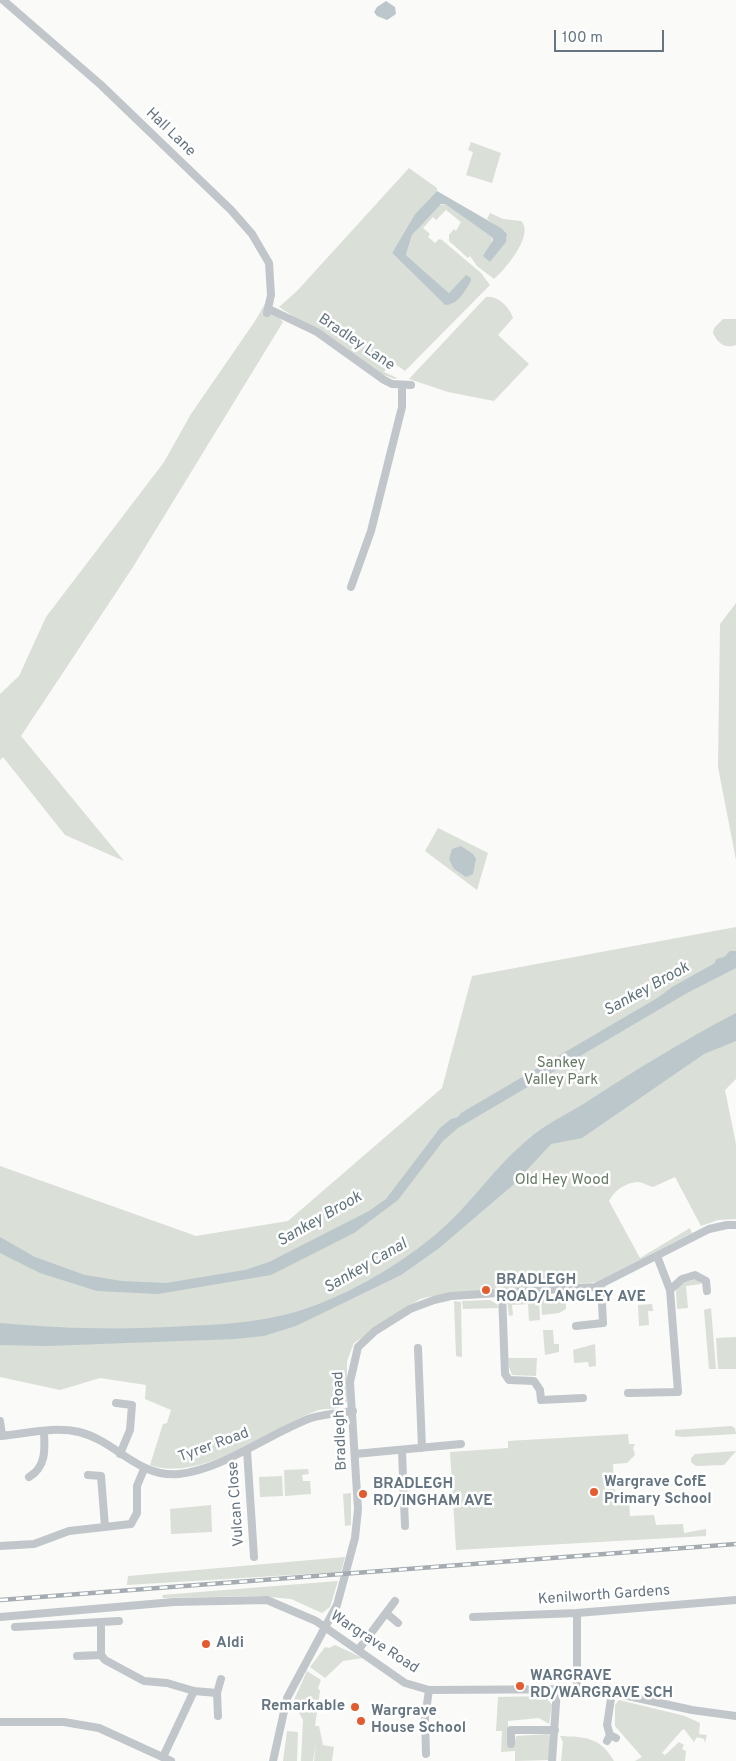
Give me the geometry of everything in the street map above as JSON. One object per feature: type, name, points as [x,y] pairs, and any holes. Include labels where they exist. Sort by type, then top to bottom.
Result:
[{"type":"street","name":"Hall Lane","points":[[3,0],[101,85],[231,210],[252,234],[268,264],[271,294],[268,311]]},
{"type":"street","name":"Bradley Lane","points":[[268,311],[317,332],[384,380],[402,386],[411,385]]},
{"type":"street","name":"Bradley Lane","points":[[351,588],[371,532],[402,407],[402,386]]},
{"type":"street","name":"Bradlegh Road","points":[[273,1761],[284,1707],[290,1688],[326,1628],[337,1605],[348,1568],[358,1521],[350,1382],[358,1346],[375,1330],[410,1309],[434,1300],[502,1293],[584,1288],[601,1284],[709,1229],[736,1225]]},
{"type":"street","points":[[628,1393],[678,1392],[670,1290],[657,1256]]},
{"type":"street","points":[[670,1290],[682,1279],[695,1275],[706,1281],[707,1292]]},
{"type":"street","points":[[576,1326],[603,1323],[601,1284]]},
{"type":"street","points":[[502,1293],[506,1374],[509,1380],[534,1382],[540,1390],[540,1400],[583,1398]]},
{"type":"street","points":[[418,1348],[422,1448]]},
{"type":"street","points":[[116,1402],[132,1405],[130,1430],[120,1454]]},
{"type":"street","name":"Tyrer Road","points":[[1,1435],[63,1429],[81,1433],[98,1440],[144,1469],[166,1474],[181,1474],[247,1450],[311,1418],[352,1411]]},
{"type":"street","points":[[0,1421],[1,1435]]},
{"type":"street","points":[[29,1477],[39,1471],[45,1456],[44,1432]]},
{"type":"street","points":[[354,1454],[461,1444]]},
{"type":"street","name":"Vulcan Close","points":[[247,1450],[254,1557]]},
{"type":"street","points":[[402,1451],[405,1526]]},
{"type":"street","points":[[0,1546],[34,1544],[69,1531],[131,1524],[135,1518],[137,1486],[144,1469]]},
{"type":"street","points":[[88,1475],[101,1476],[105,1527]]},
{"type":"street","name":"Kenilworth Gardens","points":[[474,1617],[577,1613],[736,1600]]},
{"type":"street","name":"Wargrave Road","points":[[0,1617],[174,1602],[272,1601],[326,1628],[359,1649],[405,1683],[429,1690],[577,1688],[612,1692],[692,1710],[736,1716]]},
{"type":"street","points":[[359,1649],[395,1601]]},
{"type":"street","points":[[386,1613],[398,1623]]},
{"type":"street","points":[[577,1613],[577,1688]]},
{"type":"street","points":[[15,1627],[119,1621]]},
{"type":"street","points":[[101,1622],[101,1655],[105,1660],[144,1681],[167,1683],[194,1691],[217,1693]]},
{"type":"street","points":[[77,1656],[101,1655]]},
{"type":"street","points":[[218,1716],[217,1693],[221,1679]]},
{"type":"street","points":[[552,1761],[556,1689]]},
{"type":"street","points":[[426,1754],[425,1718],[429,1690]]},
{"type":"street","points":[[0,1722],[79,1724],[109,1732],[167,1759],[194,1691]]},
{"type":"street","points":[[611,1738],[608,1725],[612,1692]]},
{"type":"street","points":[[511,1744],[511,1730],[555,1730]]},
{"type":"green space","points":[[471,142],[501,153],[492,183],[466,175],[473,152],[468,150]]},
{"type":"green space","points":[[409,168],[437,188],[437,191],[415,214],[392,253],[445,305],[466,276],[449,293],[406,255],[412,235],[437,206],[445,204],[492,236],[490,262],[507,238],[507,234],[487,219],[490,213],[503,219],[521,221],[524,227],[524,234],[517,252],[494,279],[477,266],[470,256],[468,258],[449,241],[449,235],[454,229],[456,231],[461,222],[446,210],[436,220],[433,217],[423,228],[430,234],[428,237],[435,243],[439,239],[442,240],[481,273],[490,285],[405,371],[391,361],[384,372],[397,378],[395,379],[383,375],[279,307],[297,291]]},
{"type":"green space","points":[[486,297],[499,300],[509,310],[513,318],[498,335],[529,364],[494,401],[448,392],[409,379]]},
{"type":"green space","points":[[266,302],[283,322],[133,567],[21,736],[124,861],[65,835],[3,757],[0,760],[0,694],[19,676],[46,617],[164,462],[191,414]]},
{"type":"green space","points":[[723,319],[736,319],[736,345],[725,346],[717,340],[713,333],[714,328]]},
{"type":"green space","points":[[736,603],[736,860],[718,767],[720,624]]},
{"type":"green space","points":[[438,828],[488,853],[477,890],[425,851]]},
{"type":"green space","name":"Sankey Valley Park","points":[[736,927],[736,1079],[725,1090],[736,1144],[736,1219],[718,1220],[701,1226],[675,1177],[653,1187],[638,1182],[625,1185],[609,1201],[640,1258],[690,1228],[692,1233],[596,1282],[541,1288],[540,1284],[533,1284],[532,1287],[433,1296],[420,1299],[354,1343],[347,1361],[347,1401],[341,1407],[316,1411],[235,1452],[192,1467],[170,1469],[150,1465],[163,1424],[167,1423],[171,1410],[145,1399],[146,1385],[100,1378],[60,1390],[0,1377],[0,1166],[196,1236],[288,1221],[442,1088],[472,976]]},
{"type":"green space","points":[[697,1279],[701,1284],[686,1286],[688,1308],[677,1309],[676,1290],[681,1283]]},
{"type":"green space","points":[[566,1296],[566,1309],[559,1313],[542,1315],[541,1297]]},
{"type":"green space","points":[[539,1298],[540,1320],[529,1321],[528,1304],[512,1305],[513,1315],[509,1316],[507,1300]]},
{"type":"green space","points":[[490,1300],[497,1304],[499,1308],[463,1309],[462,1301]]},
{"type":"green space","points":[[454,1301],[461,1302],[462,1357],[456,1356]]},
{"type":"green space","points":[[652,1304],[653,1311],[648,1311],[649,1325],[639,1326],[638,1305]]},
{"type":"green space","points":[[711,1308],[716,1369],[709,1369],[704,1310]]},
{"type":"green space","points":[[543,1330],[553,1330],[554,1344],[559,1344],[559,1352],[545,1355]]},
{"type":"green space","points":[[736,1337],[736,1369],[718,1369],[716,1338]]},
{"type":"green space","points":[[595,1344],[596,1366],[589,1367],[588,1362],[574,1363],[573,1350]]},
{"type":"green space","points":[[508,1358],[537,1358],[536,1376],[512,1375]]},
{"type":"green space","points":[[731,1426],[735,1428],[736,1434],[675,1436],[675,1430]]},
{"type":"green space","name":"Wargrave CofE Primary School","points":[[628,1434],[629,1444],[635,1444],[633,1448],[635,1455],[627,1463],[613,1464],[614,1486],[605,1487],[605,1489],[615,1489],[616,1504],[629,1503],[630,1516],[654,1515],[656,1525],[683,1524],[684,1533],[706,1529],[706,1536],[456,1550],[450,1452],[508,1448],[508,1441]]},
{"type":"green space","points":[[736,1451],[724,1465],[696,1466],[691,1462],[691,1458],[695,1454]]},
{"type":"green space","points":[[308,1469],[309,1474],[302,1475],[303,1481],[310,1481],[311,1494],[285,1496],[284,1470]]},
{"type":"green space","points":[[282,1476],[283,1496],[260,1497],[259,1477]]},
{"type":"green space","points":[[351,1493],[351,1525],[345,1526],[343,1494]]},
{"type":"green space","points":[[211,1505],[212,1532],[171,1534],[170,1509]]},
{"type":"green space","points":[[345,1557],[341,1572],[127,1585],[128,1576]]},
{"type":"green space","points":[[338,1581],[330,1607],[322,1613],[291,1599],[260,1596],[163,1598],[162,1595]]},
{"type":"green space","points":[[335,1645],[363,1658],[343,1661],[325,1678],[310,1667],[325,1647],[329,1648]]},
{"type":"green space","points":[[307,1671],[321,1680],[318,1688],[320,1691],[315,1726],[319,1726],[323,1745],[334,1747],[332,1761],[314,1761],[316,1744],[313,1761],[301,1761],[303,1720],[293,1702]]},
{"type":"green space","points":[[546,1696],[552,1705],[549,1724],[539,1718],[508,1721],[508,1747],[514,1746],[516,1736],[549,1734],[549,1760],[515,1761],[515,1751],[501,1752],[502,1731],[496,1731],[498,1697]]},
{"type":"green space","points":[[619,1700],[685,1716],[700,1723],[699,1734],[707,1735],[705,1743],[704,1739],[697,1737],[694,1742],[684,1729],[662,1753],[665,1755],[679,1742],[684,1745],[682,1749],[686,1751],[685,1761],[635,1761],[642,1757],[615,1726],[615,1705]]},
{"type":"green space","points":[[287,1731],[298,1732],[297,1761],[283,1761]]},
{"type":"green space","points":[[560,1736],[592,1740],[603,1747],[614,1761],[561,1761],[563,1742]]},
{"type":"shaded area","points":[[386,1],[395,7],[396,14],[387,20],[377,16],[374,12],[377,7]]},
{"type":"shaded area","points":[[437,191],[501,228],[507,234],[506,242],[490,262],[483,256],[493,240],[492,237],[445,204],[441,204],[412,235],[406,255],[449,293],[466,275],[471,278],[461,297],[445,305],[392,253],[415,214]]},
{"type":"shaded area","points":[[461,846],[473,854],[476,859],[473,874],[466,877],[454,869],[449,859],[452,849]]},
{"type":"shaded area","points":[[730,951],[736,951],[736,968],[687,993],[458,1128],[443,1141],[398,1200],[354,1233],[271,1275],[158,1294],[97,1291],[40,1273],[0,1253],[0,1237],[35,1257],[85,1275],[122,1281],[166,1283],[245,1270],[269,1262],[369,1211],[386,1199],[440,1128],[451,1119],[458,1117],[461,1113],[659,997],[672,987],[715,963],[716,959],[724,957]]},
{"type":"shaded area","points":[[736,1013],[736,1041],[704,1054],[582,1138],[551,1144],[513,1185],[438,1249],[401,1275],[296,1326],[264,1336],[235,1339],[47,1346],[0,1345],[0,1323],[71,1328],[221,1324],[285,1315],[332,1299],[383,1272],[431,1238],[455,1217],[514,1152],[539,1131],[659,1056]]},
{"type":"railway","points":[[0,1600],[736,1544]]},
{"type":"place","name":"BRADLEGH ROAD/LANGLEY AVE","points":[[486,1290]]},
{"type":"place","name":"Wargrave CofE Primary School","points":[[594,1492]]},
{"type":"place","name":"BRADLEGH RD/INGHAM AVE","points":[[363,1494]]},
{"type":"place","name":"Aldi","points":[[206,1644]]},
{"type":"place","name":"WARGRAVE RD/WARGRAVE SCH","points":[[520,1686]]},
{"type":"place","name":"Remarkable","points":[[355,1707]]},
{"type":"place","name":"Wargrave House School","points":[[361,1721]]},
{"type":"water label","name":"Sankey Brook","points":[[647,990]]},
{"type":"water label","name":"Sankey Brook","points":[[320,1220]]},
{"type":"water label","name":"Sankey Canal","points":[[366,1267]]},
{"type":"park label","name":"Old Hey Wood","points":[[562,1181]]}]
